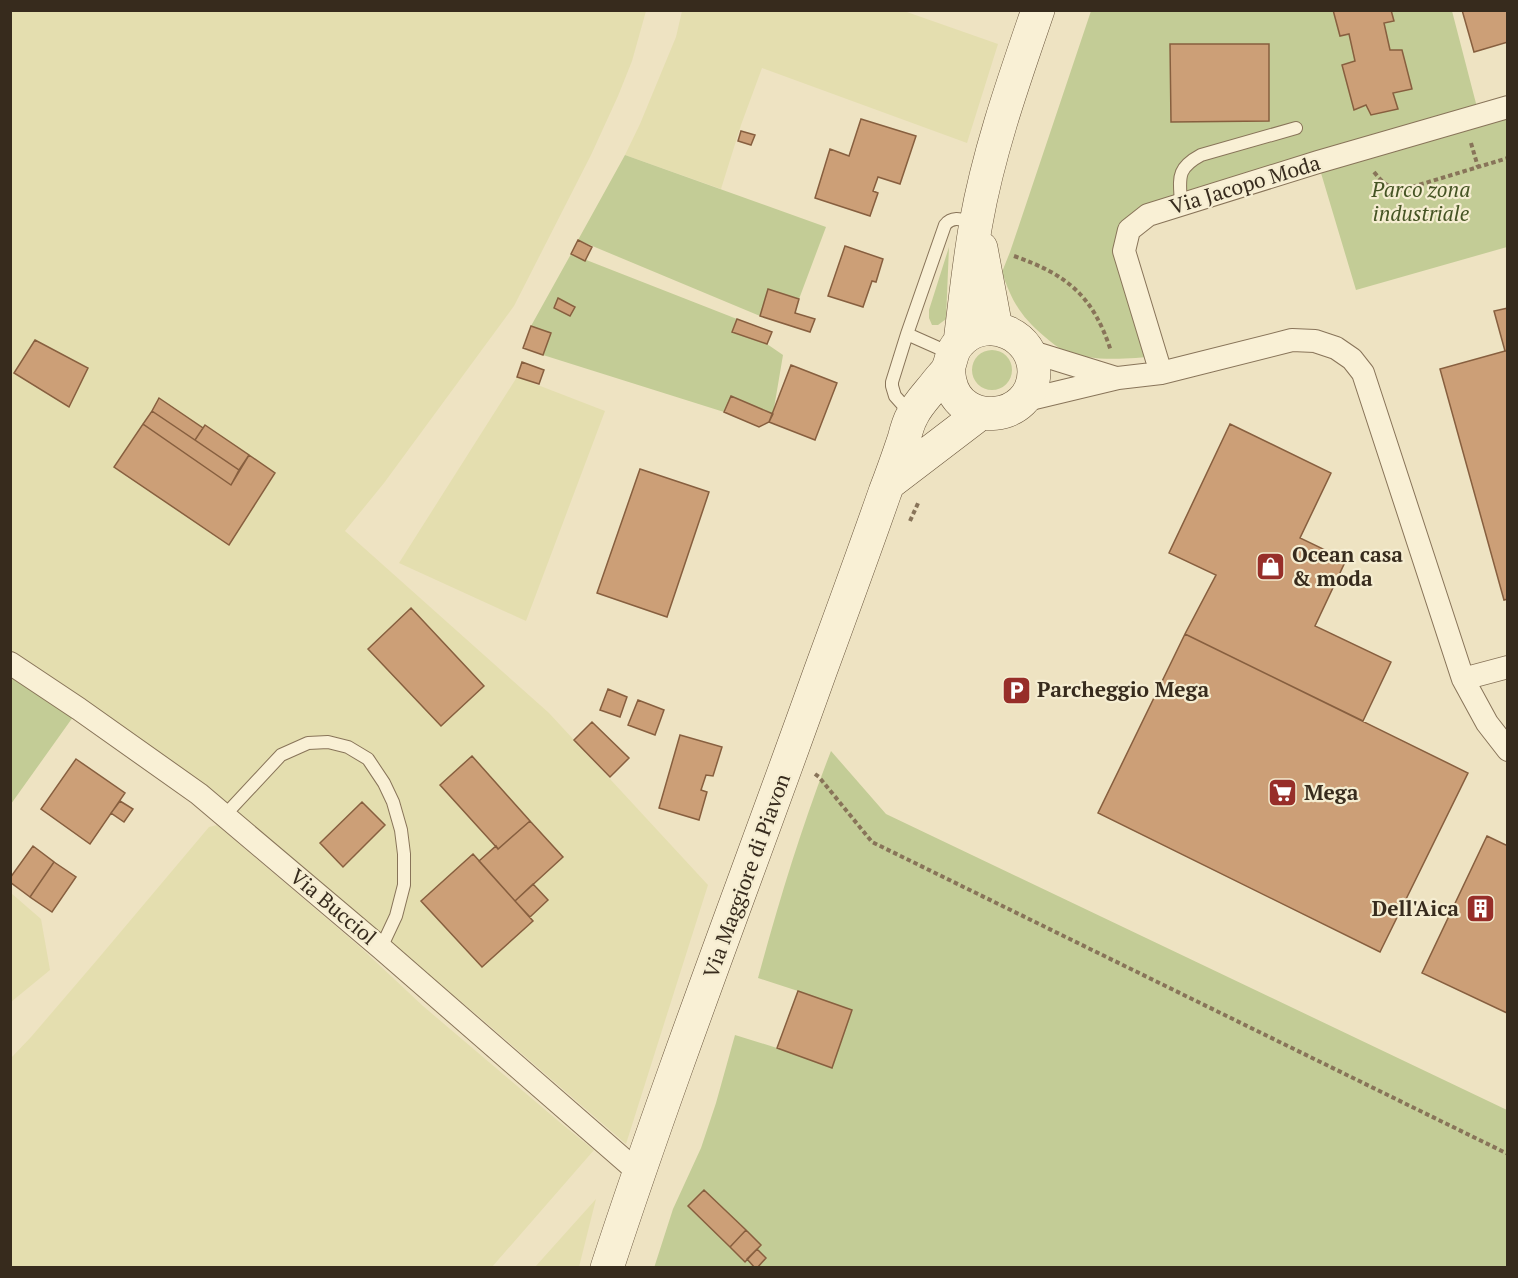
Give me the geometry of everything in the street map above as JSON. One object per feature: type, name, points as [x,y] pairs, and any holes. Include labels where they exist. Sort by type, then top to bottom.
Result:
[{"type":"main road","name":"Via Maggiore di Piavon","points":[[981,413],[967,407],[956,396],[950,383],[953,355],[988,166],[1002,116],[1038,10]]},
{"type":"main road","name":"Via Maggiore di Piavon","points":[[607,1268],[638,1173],[912,415],[970,333],[996,328],[976,223]]},
{"type":"main road","points":[[888,484],[981,413],[1003,413],[1022,401],[1030,390],[1034,377],[1029,351],[1021,340],[1009,332],[996,328]]},
{"type":"street","name":"Via Jacopo Moda","points":[[1161,373],[1124,251],[1129,230],[1148,215],[1508,106]]},
{"type":"street","points":[[1029,351],[1115,368],[1161,373],[1292,340],[1315,341],[1335,348],[1352,359],[1363,373],[1463,679],[1487,723],[1508,750]]},
{"type":"street","points":[[1022,401],[1115,368]]},
{"type":"street","name":"Via Bucciol","points":[[10,663],[80,709],[225,815],[638,1173]]},
{"type":"street","points":[[1463,679],[1508,668]]},
{"type":"lane","points":[[1181,205],[1180,176],[1182,170],[1193,160],[1202,155],[1296,128]]},
{"type":"lane","points":[[912,415],[895,396],[892,386],[907,334],[945,225],[954,219],[976,223]]},
{"type":"lane","points":[[907,334],[953,355]]},
{"type":"lane","points":[[225,815],[281,755],[308,743],[328,742],[348,747],[368,759],[393,802],[401,830],[404,854],[404,885],[396,916],[381,948]]},
{"type":"path","points":[[1365,149],[1375,173],[1391,188],[1402,190],[1508,158]]},
{"type":"path","points":[[1005,253],[1047,269],[1070,284],[1087,302],[1100,321],[1115,368]]},
{"type":"path","points":[[906,528],[920,499]]},
{"type":"path","points":[[809,771],[819,777],[872,842],[1508,1154]]},
{"type":"shaded area","points":[[10,11],[646,11],[632,61],[618,96],[591,155],[514,306],[384,483],[345,531],[549,713],[708,885],[626,1144],[477,1015],[162,755],[11,654]]},
{"type":"shaded area","points":[[682,11],[904,11],[998,44],[967,143],[762,68],[721,189],[625,155],[676,37]]},
{"type":"shaded area","points":[[517,377],[605,411],[526,621],[399,563]]},
{"type":"shaded area","points":[[217,825],[360,947],[423,1006],[594,1150],[492,1267],[11,1267],[11,1058],[209,827]]},
{"type":"shaded area","points":[[11,893],[41,919],[50,970],[11,1002]]},
{"type":"shaded area","points":[[596,1199],[579,1267],[535,1267]]},
{"type":"green space","name":"Parco zona industriale","points":[[1091,11],[1452,11],[1479,115],[1507,107],[1507,247],[1356,290],[1318,163],[1129,230],[1156,356],[1122,359],[1085,357],[1064,351],[1056,346],[1023,316],[1010,292],[1002,272]],"holes":[[[1171,44],[1268,44],[1269,121],[1171,122]]]},
{"type":"green space","points":[[625,155],[826,227],[799,299],[768,289],[760,316],[578,240]]},
{"type":"green space","points":[[949,247],[946,319],[938,325],[932,325],[929,310]]},
{"type":"green space","points":[[571,254],[737,319],[732,332],[767,344],[783,355],[773,414],[731,396],[724,412],[543,355],[551,333],[531,326]]},
{"type":"green space","points":[[992,350],[1006,356],[1012,370],[1006,384],[992,390],[978,384],[972,370],[978,356]]},
{"type":"green space","points":[[11,675],[73,717],[11,804]]},
{"type":"green space","points":[[831,751],[886,814],[1507,1110],[1507,1267],[654,1268],[673,1209],[701,1148],[735,1035],[777,1048],[798,991],[758,978],[810,807]]},
{"type":"building","points":[[1333,10],[1391,10],[1394,21],[1384,23],[1390,50],[1402,50],[1412,89],[1393,93],[1398,109],[1371,115],[1366,105],[1354,110],[1342,65],[1355,61],[1349,34],[1340,36]]},
{"type":"building","points":[[1462,10],[1508,10],[1508,42],[1474,52]]},
{"type":"building","points":[[1170,44],[1269,44],[1269,121],[1171,122]]},
{"type":"building","points":[[861,119],[916,136],[900,184],[878,177],[873,191],[878,193],[870,216],[815,198],[830,149],[849,156]]},
{"type":"building","points":[[741,131],[755,135],[751,145],[738,141]]},
{"type":"building","points":[[578,240],[592,247],[585,261],[571,254]]},
{"type":"building","points":[[845,246],[883,259],[876,282],[872,281],[863,307],[828,296]]},
{"type":"building","points":[[768,289],[799,299],[795,313],[815,319],[810,332],[760,316]]},
{"type":"building","points":[[558,298],[575,307],[570,316],[554,308]]},
{"type":"building","points":[[1508,308],[1508,351],[1505,351],[1494,311]]},
{"type":"building","points":[[737,319],[772,332],[767,344],[732,332]]},
{"type":"building","points":[[531,326],[551,333],[543,355],[523,348]]},
{"type":"building","points":[[35,340],[88,368],[69,407],[14,373]]},
{"type":"building","points":[[1508,351],[1508,599],[1504,600],[1440,369]]},
{"type":"building","points":[[522,362],[544,370],[539,384],[517,377]]},
{"type":"building","points":[[791,365],[837,383],[815,440],[769,422]]},
{"type":"building","points":[[731,396],[773,414],[769,422],[759,427],[724,412]]},
{"type":"building","points":[[159,398],[203,428],[195,440],[152,411]]},
{"type":"building","points":[[152,411],[239,470],[231,485],[143,424]]},
{"type":"building","points":[[143,424],[231,485],[249,455],[275,473],[229,545],[114,467]]},
{"type":"building","name":"Ocean casa & moda","points":[[1230,424],[1331,473],[1300,538],[1346,560],[1315,626],[1391,662],[1363,721],[1185,634],[1216,575],[1169,553]]},
{"type":"building","points":[[205,425],[249,455],[239,470],[195,440]]},
{"type":"building","points":[[640,469],[709,492],[667,617],[597,593]]},
{"type":"building","points":[[411,608],[484,686],[441,726],[368,649]]},
{"type":"building","name":"Mega","points":[[1185,634],[1468,773],[1380,952],[1098,813]]},
{"type":"building","points":[[608,689],[627,697],[620,717],[600,710]]},
{"type":"building","points":[[638,700],[664,710],[655,735],[628,725]]},
{"type":"building","points":[[592,722],[629,758],[610,777],[574,740]]},
{"type":"building","points":[[680,735],[722,747],[713,776],[706,775],[701,790],[707,792],[699,820],[659,808]]},
{"type":"building","points":[[472,756],[530,821],[498,849],[440,785]]},
{"type":"building","points":[[76,759],[125,793],[90,844],[41,809]]},
{"type":"building","points":[[120,801],[133,809],[124,822],[111,813]]},
{"type":"building","points":[[362,802],[385,825],[343,867],[320,843]]},
{"type":"building","points":[[530,821],[563,857],[515,901],[479,861],[496,846],[498,849]]},
{"type":"building","name":"Dell'Aica","points":[[1487,836],[1508,846],[1507,1013],[1422,973]]},
{"type":"building","points":[[33,846],[54,862],[30,897],[10,882],[10,878]]},
{"type":"building","points":[[473,854],[533,921],[482,967],[421,901]]},
{"type":"building","points":[[54,862],[76,877],[52,912],[30,897]]},
{"type":"building","points":[[533,884],[548,900],[530,917],[515,901]]},
{"type":"building","points":[[798,991],[852,1010],[832,1068],[777,1048]]},
{"type":"building","points":[[704,1190],[746,1230],[730,1247],[688,1206]]},
{"type":"building","points":[[746,1230],[761,1245],[745,1262],[730,1247]]},
{"type":"building","points":[[757,1249],[766,1258],[755,1268],[747,1259]]},
{"type":"place","name":"Ocean casa & moda","points":[[1271,567]]},
{"type":"place","name":"Parcheggio Mega","points":[[1016,690]]},
{"type":"place","name":"Mega","points":[[1283,793]]},
{"type":"place","name":"Dell'Aica","points":[[1480,909]]}]
